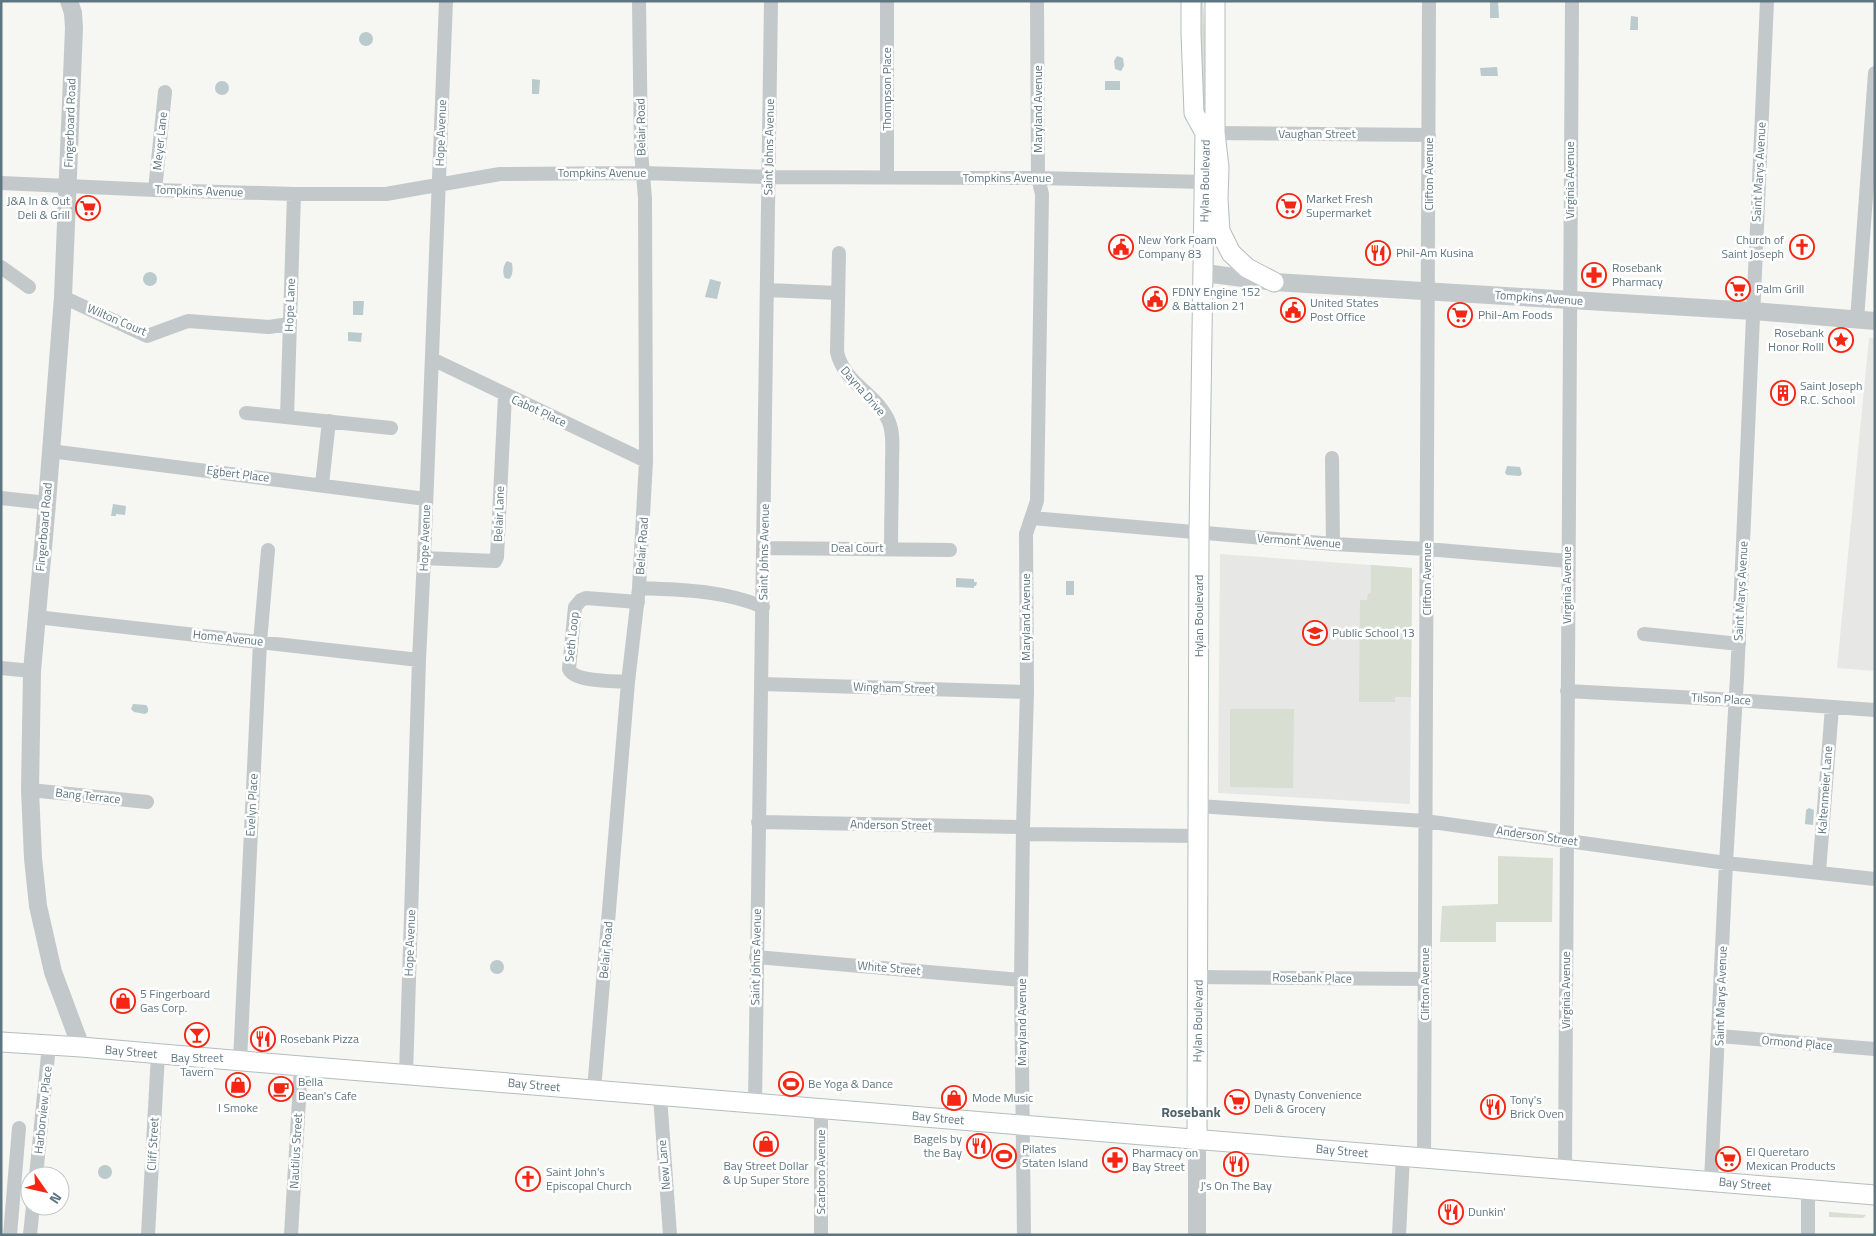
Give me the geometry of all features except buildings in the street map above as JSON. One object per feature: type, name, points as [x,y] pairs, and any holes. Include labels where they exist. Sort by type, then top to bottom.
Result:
[{"type":"main road","name":"Hylan Boulevard","points":[[1191,1],[1194,113],[1210,133]]},
{"type":"main road","name":"Hylan Boulevard","points":[[1197,1139],[1199,533],[1204,182],[1210,133],[1215,1]]},
{"type":"main road","points":[[1210,133],[1219,167],[1220,232],[1231,254],[1247,268],[1274,282]]},
{"type":"main road","name":"Bay Street","points":[[1,1042],[1565,1168],[1875,1195]]},
{"type":"street","name":"Fingerboard Road","points":[[70,1],[74,28],[63,297],[32,671],[30,790],[33,858],[38,906],[53,972],[81,1047]]},
{"type":"street","name":"Hope Avenue","points":[[406,1075],[419,660],[446,1]]},
{"type":"street","name":"Belair Road","points":[[594,1090],[628,682],[638,595],[646,461],[645,198],[640,151],[639,1]]},
{"type":"street","name":"Saint Johns Avenue","points":[[755,1103],[771,1]]},
{"type":"street","name":"Thompson Place","points":[[887,1],[887,177]]},
{"type":"street","name":"Maryland Avenue","points":[[1024,1235],[1022,980],[1023,831],[1027,692],[1026,534],[1037,501],[1042,194],[1038,178],[1038,1]]},
{"type":"street","name":"Clifton Avenue","points":[[1424,1158],[1429,1]]},
{"type":"street","name":"Virginia Avenue","points":[[1565,1168],[1572,1]]},
{"type":"street","name":"Saint Marys Avenue","points":[[1711,1181],[1726,863],[1739,644],[1767,1]]},
{"type":"street","points":[[1857,320],[1875,73]]},
{"type":"street","name":"Meyer Lane","points":[[155,190],[165,92]]},
{"type":"street","name":"Vaughan Street","points":[[1210,133],[1429,135]]},
{"type":"street","name":"Tompkins Avenue","points":[[4,181],[67,187],[294,194],[386,194],[500,174],[643,173],[768,177],[1038,178],[1204,182]]},
{"type":"street","name":"Hope Lane","points":[[286,417],[294,194]]},
{"type":"street","name":"Dayna Drive","points":[[838,253],[837,352],[839,363],[846,374],[883,410],[890,423],[892,442],[891,548]]},
{"type":"street","points":[[1,267],[29,288]]},
{"type":"street","name":"Tompkins Avenue","points":[[1204,272],[1274,282],[1753,311],[1875,321]]},
{"type":"street","points":[[767,290],[838,293]]},
{"type":"street","name":"Wilton Court","points":[[63,297],[147,336],[188,321],[269,327],[289,324]]},
{"type":"street","name":"Cabot Place","points":[[432,360],[646,461]]},
{"type":"street","name":"Belair Lane","points":[[424,558],[495,561],[497,557],[505,395]]},
{"type":"street","points":[[246,413],[391,428]]},
{"type":"street","points":[[322,484],[329,421]]},
{"type":"street","name":"Egbert Place","points":[[50,451],[322,484],[426,499]]},
{"type":"street","points":[[1332,458],[1333,544]]},
{"type":"street","points":[[1,498],[47,503]]},
{"type":"street","name":"Vermont Avenue","points":[[1032,518],[1333,544],[1427,549],[1568,561]]},
{"type":"street","name":"Deal Court","points":[[764,548],[950,550]]},
{"type":"street","name":"Evelyn Place","points":[[240,1061],[260,642],[268,550]]},
{"type":"street","points":[[638,595],[696,590],[721,594],[763,606]]},
{"type":"street","name":"Seth Loop","points":[[628,682],[580,678],[570,672],[575,607],[586,598],[638,595]]},
{"type":"street","name":"Home Avenue","points":[[36,617],[419,660]]},
{"type":"street","points":[[1644,634],[1739,644]]},
{"type":"street","points":[[1,668],[32,671]]},
{"type":"street","name":"Wingham Street","points":[[761,684],[1027,692]]},
{"type":"street","name":"Tilson Place","points":[[1567,691],[1875,710]]},
{"type":"street","name":"Kaltenmeier Lane","points":[[1819,872],[1832,707]]},
{"type":"street","name":"Bang Terrace","points":[[30,790],[146,802]]},
{"type":"street","name":"Anderson Street","points":[[1198,806],[1426,821],[1726,863],[1819,872],[1875,880]]},
{"type":"street","name":"Anderson Street","points":[[758,822],[1198,836]]},
{"type":"street","name":"White Street","points":[[756,956],[1022,980]]},
{"type":"street","name":"Rosebank Place","points":[[1199,977],[1425,979]]},
{"type":"street","name":"Ormond Place","points":[[1719,1036],[1875,1050]]},
{"type":"street","name":"Harborview Place","points":[[37,1166],[49,1045]]},
{"type":"street","name":"Cliff Street","points":[[148,1235],[158,1054]]},
{"type":"street","name":"Nautilus Street","points":[[291,1235],[301,1066]]},
{"type":"street","name":"New Lane","points":[[660,1096],[670,1235]]},
{"type":"street","name":"Scarboro Avenue","points":[[821,1109],[821,1235]]},
{"type":"street","name":"Harborview Place","points":[[10,1235],[19,1128]]},
{"type":"street","name":"Hylan Boulevard","points":[[1197,1139],[1197,1235]]},
{"type":"street","points":[[1399,1235],[1402,1156]]},
{"type":"street","points":[[1808,1189],[1808,1235]]},
{"type":"street","points":[[30,1235],[32,1216]]},
{"type":"shaded area","points":[[1197,1],[1203,1],[1207,67],[1206,106],[1202,106]]},
{"type":"shaded area","points":[[1490,1],[1498,1],[1499,18],[1490,18]]},
{"type":"shaded area","points":[[1631,16],[1638,17],[1638,30],[1630,30]]},
{"type":"shaded area","points":[[366,32],[371,34],[373,39],[371,44],[366,46],[361,44],[359,39],[361,34]]},
{"type":"shaded area","points":[[1117,56],[1123,58],[1124,66],[1121,71],[1115,69],[1114,61]]},
{"type":"shaded area","points":[[1497,67],[1498,76],[1481,76],[1480,68]]},
{"type":"shaded area","points":[[532,79],[540,80],[539,94],[532,94]]},
{"type":"shaded area","points":[[222,81],[227,83],[229,88],[227,93],[222,95],[217,93],[215,88],[217,83]]},
{"type":"shaded area","points":[[1105,81],[1120,81],[1120,90],[1105,90]]},
{"type":"shaded area","points":[[507,261],[512,263],[513,269],[509,279],[505,278],[503,274]]},
{"type":"shaded area","points":[[150,272],[155,274],[157,279],[155,284],[150,286],[145,284],[143,279],[145,274]]},
{"type":"shaded area","points":[[710,279],[721,282],[717,299],[705,297]]},
{"type":"shaded area","points":[[353,301],[364,301],[363,315],[353,315]]},
{"type":"shaded area","points":[[348,332],[362,333],[361,342],[348,341]]},
{"type":"shaded area","points":[[1869,338],[1875,338],[1875,671],[1837,668]]},
{"type":"shaded area","points":[[1507,466],[1520,467],[1522,474],[1520,476],[1507,475],[1505,473]]},
{"type":"shaded area","points":[[113,504],[126,506],[125,515],[116,514],[116,516],[111,516]]},
{"type":"shaded area","name":"Public School 13","points":[[1220,554],[1412,568],[1410,804],[1218,793]]},
{"type":"shaded area","points":[[1371,565],[1412,568],[1411,697],[1395,697],[1395,702],[1359,702],[1360,600],[1367,600],[1368,594],[1371,593]]},
{"type":"shaded area","points":[[956,578],[974,579],[974,582],[977,582],[976,586],[974,588],[956,587]]},
{"type":"shaded area","points":[[1066,581],[1074,581],[1074,595],[1066,595]]},
{"type":"shaded area","points":[[133,704],[146,705],[148,712],[145,714],[134,712],[131,709]]},
{"type":"shaded area","points":[[1230,709],[1294,709],[1293,788],[1230,787]]},
{"type":"shaded area","points":[[1809,808],[1814,810],[1813,825],[1805,824],[1806,810]]},
{"type":"shaded area","points":[[1498,856],[1553,858],[1552,922],[1496,922],[1496,942],[1440,942],[1442,906],[1498,904]]},
{"type":"shaded area","points":[[497,960],[502,962],[504,967],[502,972],[497,974],[492,972],[490,967],[492,962]]},
{"type":"shaded area","points":[[105,1165],[110,1167],[112,1172],[110,1177],[105,1179],[100,1177],[98,1172],[100,1167]]},
{"type":"shaded area","points":[[1829,1212],[1866,1215],[1863,1218],[1829,1217]]},
{"type":"place","name":"Market Fresh Supermarket","points":[[1289,206]]},
{"type":"place","name":"J&A In & Out Deli & Grill","points":[[88,208]]},
{"type":"place","name":"New York Foam Company 83","points":[[1121,247]]},
{"type":"place","name":"Church of Saint Joseph","points":[[1802,247]]},
{"type":"place","name":"Phil-Am Kusina","points":[[1378,253]]},
{"type":"place","name":"Rosebank Pharmacy","points":[[1594,275]]},
{"type":"place","name":"Palm Grill","points":[[1738,289]]},
{"type":"place","name":"FDNY Engine 152 & Battalion 21","points":[[1155,299]]},
{"type":"place","name":"United States Post Office","points":[[1293,310]]},
{"type":"place","name":"Phil-Am Foods","points":[[1460,315]]},
{"type":"place","name":"Rosebank Honor Rolll","points":[[1841,340]]},
{"type":"place","name":"Saint Joseph R.C. School","points":[[1783,393]]},
{"type":"place","name":"Public School 13","points":[[1315,633]]},
{"type":"place","name":"5 Fingerboard Gas Corp.","points":[[123,1001]]},
{"type":"place","name":"Bay Street Tavern","points":[[197,1035]]},
{"type":"place","name":"Rosebank Pizza","points":[[263,1039]]},
{"type":"place","name":"Be Yoga & Dance","points":[[791,1084]]},
{"type":"place","name":"I Smoke","points":[[238,1085]]},
{"type":"place","name":"Bella Bean's Cafe","points":[[281,1089]]},
{"type":"place","name":"Mode Music","points":[[954,1098]]},
{"type":"place","name":"Dynasty Convenience Deli & Grocery","points":[[1237,1102]]},
{"type":"place","name":"Tony's Brick Oven","points":[[1493,1107]]},
{"type":"place","name":"Bay Street Dollar & Up Super Store","points":[[766,1144]]},
{"type":"place","name":"Bagels by the Bay","points":[[979,1146]]},
{"type":"place","name":"Pilates Staten Island","points":[[1004,1156]]},
{"type":"place","name":"El Queretaro Mexican Products","points":[[1728,1159]]},
{"type":"place","name":"Pharmacy on Bay Street","points":[[1115,1160]]},
{"type":"place","name":"J's On The Bay","points":[[1236,1164]]},
{"type":"place","name":"Saint John's Episcopal Church","points":[[528,1179]]},
{"type":"place","name":"Dunkin'","points":[[1451,1212]]},
{"type":"district","name":"Rosebank","points":[[1191,1112]]}]
